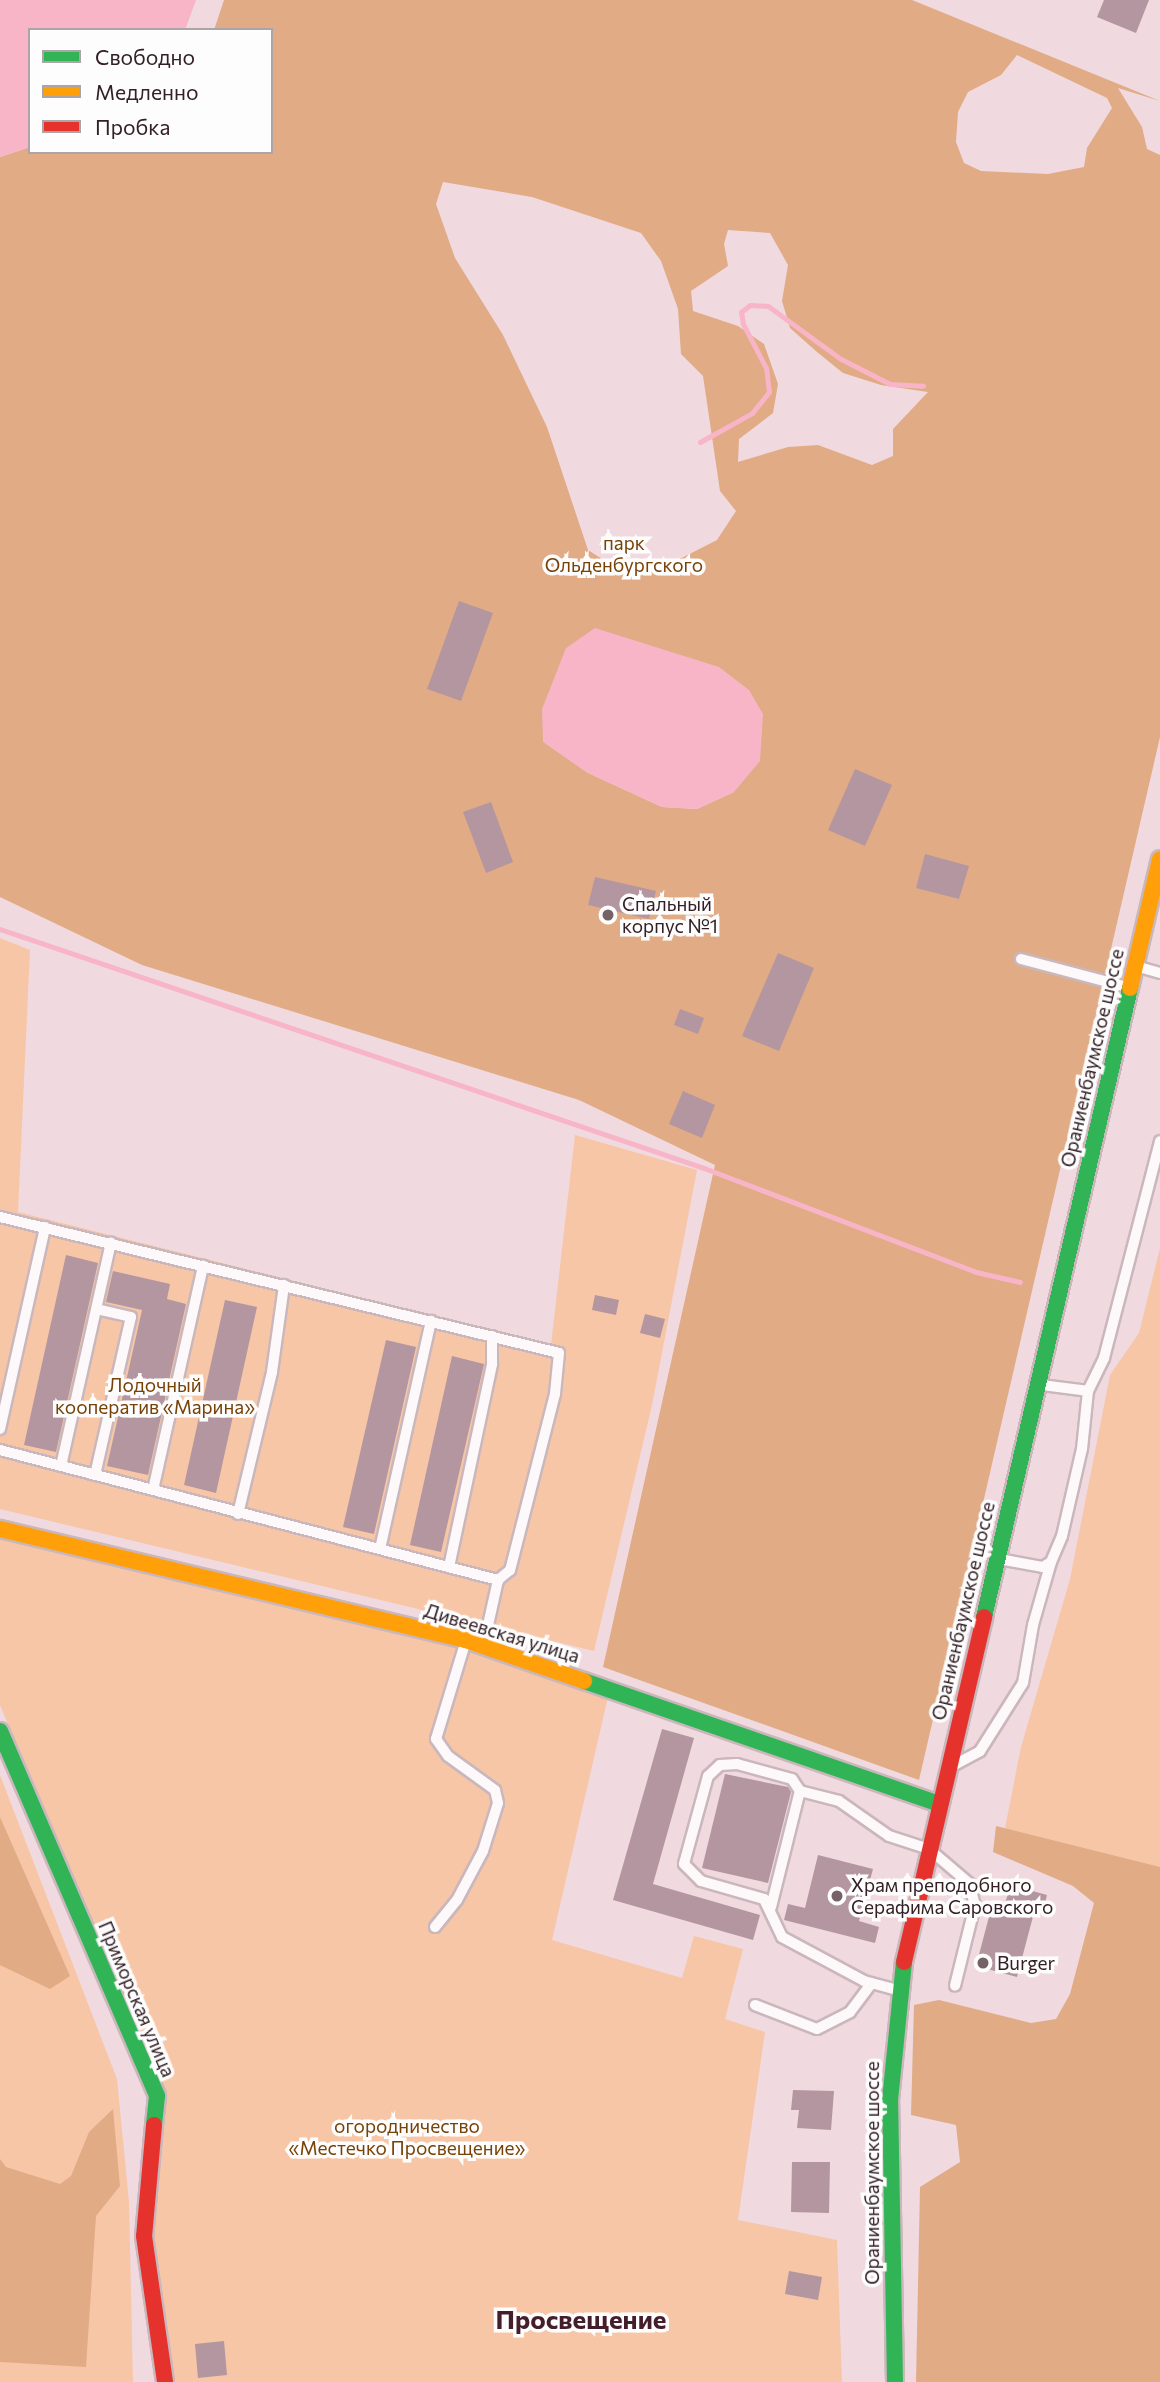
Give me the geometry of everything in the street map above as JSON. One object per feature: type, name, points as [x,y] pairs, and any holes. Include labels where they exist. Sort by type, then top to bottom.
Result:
[{"type":"street","name":"Ораниенбаумское шоссе","points":[[895,2382],[890,2100],[900,1990],[947,1769],[1160,859]]},
{"type":"street","name":"Дивеевская улица","points":[[0,1529],[466,1640],[939,1804]]},
{"type":"street","name":"Приморская улица","points":[[0,1731],[157,2096],[144,2236],[165,2382]]},
{"type":"lane","points":[[1021,959],[1130,988]]},
{"type":"lane","points":[[1135,966],[1160,974]]},
{"type":"lane","points":[[947,1769],[981,1751],[1012,1706],[1023,1683],[1032,1625],[1082,1449],[1088,1391],[1104,1358],[1160,1141]]},
{"type":"lane","points":[[0,1217],[559,1353],[555,1394],[510,1570],[498,1580],[483,1646]]},
{"type":"lane","points":[[0,1429],[45,1227]]},
{"type":"lane","points":[[61,1466],[111,1243]]},
{"type":"lane","points":[[153,1490],[203,1266]]},
{"type":"lane","points":[[238,1514],[272,1372],[284,1285]]},
{"type":"lane","points":[[95,1475],[131,1317],[96,1309]]},
{"type":"lane","points":[[380,1549],[431,1321]]},
{"type":"lane","points":[[449,1567],[492,1364],[492,1336]]},
{"type":"lane","points":[[1038,1384],[1088,1391]]},
{"type":"lane","points":[[0,1450],[498,1580]]},
{"type":"lane","points":[[997,1558],[1031,1567],[1051,1562]]},
{"type":"lane","points":[[435,1927],[457,1900],[483,1851],[498,1803],[495,1790],[448,1756],[436,1740],[466,1640]]},
{"type":"lane","points":[[900,1990],[872,1983],[782,1937],[771,1907],[764,1899],[701,1881],[684,1864],[708,1776],[720,1765],[737,1764],[792,1779],[800,1791],[839,1801],[889,1836],[929,1849],[969,1883],[975,1905],[955,1986]]},
{"type":"lane","points":[[771,1907],[800,1791]]},
{"type":"lane","points":[[755,2005],[817,2029],[850,2012],[872,1983]]},
{"type":"green space","name":"Лодочный кооператив «Марина»","points":[[0,938],[30,950],[18,1212],[551,1345],[575,1135],[697,1170],[652,1405],[594,1651],[0,1509]]},
{"type":"green space","points":[[1160,1248],[1160,1887],[1005,1828],[1021,1747],[1070,1579],[1110,1375],[1139,1333]]},
{"type":"green space","name":"огородничество «Местечко Просвещение»","points":[[0,1536],[477,1653],[608,1697],[552,1940],[682,1978],[694,1936],[743,1949],[725,2019],[765,2032],[738,2220],[837,2240],[842,2382],[172,2382],[152,2237],[165,2101],[0,1705]]},
{"type":"green space","points":[[0,1775],[117,2079],[129,2202],[133,2382],[0,2382]]},
{"type":"shaded area","points":[[0,0],[196,0],[186,28],[28,28],[28,148],[0,157]]},
{"type":"shaded area","name":"парк Ольденбургского","points":[[224,0],[912,0],[1160,101],[1118,88],[1142,127],[1147,149],[1160,155],[1160,737],[919,1780],[603,1667],[715,1165],[579,1100],[142,965],[0,897],[0,157],[28,148],[28,154],[273,154],[273,28],[215,28]],"holes":[[[1017,55],[1107,98],[1112,108],[1087,148],[1084,167],[1048,174],[981,171],[964,163],[956,142],[958,112],[968,92],[1001,75]],[[443,182],[532,197],[641,233],[661,261],[678,309],[681,354],[703,376],[720,491],[736,511],[717,540],[664,567],[621,571],[588,550],[547,427],[503,335],[455,258],[436,204]],[[728,230],[770,233],[788,265],[782,301],[790,328],[817,352],[843,373],[881,385],[928,392],[893,429],[893,456],[872,465],[818,445],[788,447],[738,462],[739,439],[773,413],[778,384],[764,344],[738,326],[693,311],[691,291],[728,266],[724,244]],[[586,772],[734,792],[697,809],[662,807]]]},
{"type":"shaded area","points":[[595,628],[719,667],[749,690],[763,714],[760,761],[734,792],[697,809],[662,807],[586,772],[543,742],[542,709],[566,648]]},
{"type":"shaded area","points":[[0,1817],[70,1976],[50,1989],[0,1965]]},
{"type":"shaded area","points":[[996,1826],[1160,1867],[1160,2382],[916,2382],[920,2187],[960,2162],[956,2125],[911,2115],[914,2005],[939,2000],[1031,2023],[1056,2019],[1070,1994],[1094,1903],[1073,1886],[993,1852]]},
{"type":"shaded area","points":[[113,2109],[120,2186],[96,2216],[86,2367],[0,2362],[0,2159],[6,2167],[60,2184],[71,2176],[89,2132]]},
{"type":"building","points":[[1104,0],[1149,0],[1136,33],[1097,17]]},
{"type":"building","points":[[459,601],[493,613],[461,701],[427,689]]},
{"type":"building","points":[[855,769],[892,785],[865,846],[828,830]]},
{"type":"building","points":[[491,802],[513,862],[486,873],[463,812]]},
{"type":"building","points":[[925,854],[969,866],[959,899],[916,888]]},
{"type":"building","points":[[595,877],[656,891],[649,919],[588,905]]},
{"type":"building","points":[[778,953],[814,968],[779,1051],[742,1036]]},
{"type":"building","points":[[680,1009],[704,1018],[698,1034],[674,1025]]},
{"type":"building","points":[[683,1091],[715,1105],[702,1138],[669,1124]]},
{"type":"building","points":[[66,1255],[98,1263],[56,1452],[24,1445]]},
{"type":"building","points":[[113,1271],[170,1284],[167,1299],[186,1304],[148,1475],[107,1466],[142,1310],[106,1302]]},
{"type":"building","points":[[595,1295],[619,1300],[616,1315],[592,1310]]},
{"type":"building","points":[[225,1300],[257,1307],[216,1493],[184,1485]]},
{"type":"building","points":[[645,1314],[665,1319],[660,1338],[640,1333]]},
{"type":"building","points":[[386,1340],[416,1347],[374,1534],[343,1527]]},
{"type":"building","points":[[452,1356],[484,1364],[441,1552],[410,1545]]},
{"type":"building","points":[[662,1729],[694,1738],[653,1884],[760,1915],[753,1940],[613,1900]]},
{"type":"building","points":[[725,1774],[788,1787],[791,1792],[768,1883],[702,1868]]},
{"type":"building","name":"Храм преподобного Серафима Саровского","points":[[818,1855],[873,1869],[859,1921],[879,1927],[875,1943],[784,1920],[788,1904],[805,1908]]},
{"type":"building","points":[[1011,1885],[1047,1895],[1043,1911],[1035,1909],[1017,1977],[976,1966],[991,1909],[1002,1912]]},
{"type":"building","points":[[793,2090],[834,2091],[831,2130],[797,2128],[799,2110],[791,2110]]},
{"type":"building","points":[[792,2162],[830,2162],[829,2213],[791,2212]]},
{"type":"building","points":[[789,2271],[822,2277],[818,2300],[785,2294]]},
{"type":"building","points":[[224,2341],[227,2375],[198,2378],[195,2344]]},
{"type":"waterway","points":[[700,442],[752,413],[769,392],[766,368],[743,324],[741,312],[750,305],[768,306],[841,359],[890,384],[923,386]]},
{"type":"waterway","points":[[0,929],[704,1168],[976,1272],[1020,1282]]},
{"type":"traffic: fast","points":[[984,1617],[1130,988]]},
{"type":"traffic: fast","points":[[584,1681],[939,1804]]},
{"type":"traffic: fast","points":[[0,1731],[157,2096],[154,2125]]},
{"type":"traffic: fast","points":[[895,2382],[890,2100],[904,1962]]},
{"type":"traffic: slow","points":[[1130,988],[1160,859]]},
{"type":"traffic: slow","points":[[0,1529],[466,1640],[584,1681]]},
{"type":"traffic: jam","points":[[904,1962],[984,1617]]},
{"type":"traffic: jam","points":[[154,2125],[144,2236],[165,2382]]},
{"type":"place","name":"Спальный корпус №1","points":[[608,915]]},
{"type":"place","name":"Храм преподобного Серафима Саровского","points":[[837,1896]]},
{"type":"place","name":"Burger","points":[[983,1963]]},
{"type":"district","name":"Просвещение","points":[[581,2319]]}]
